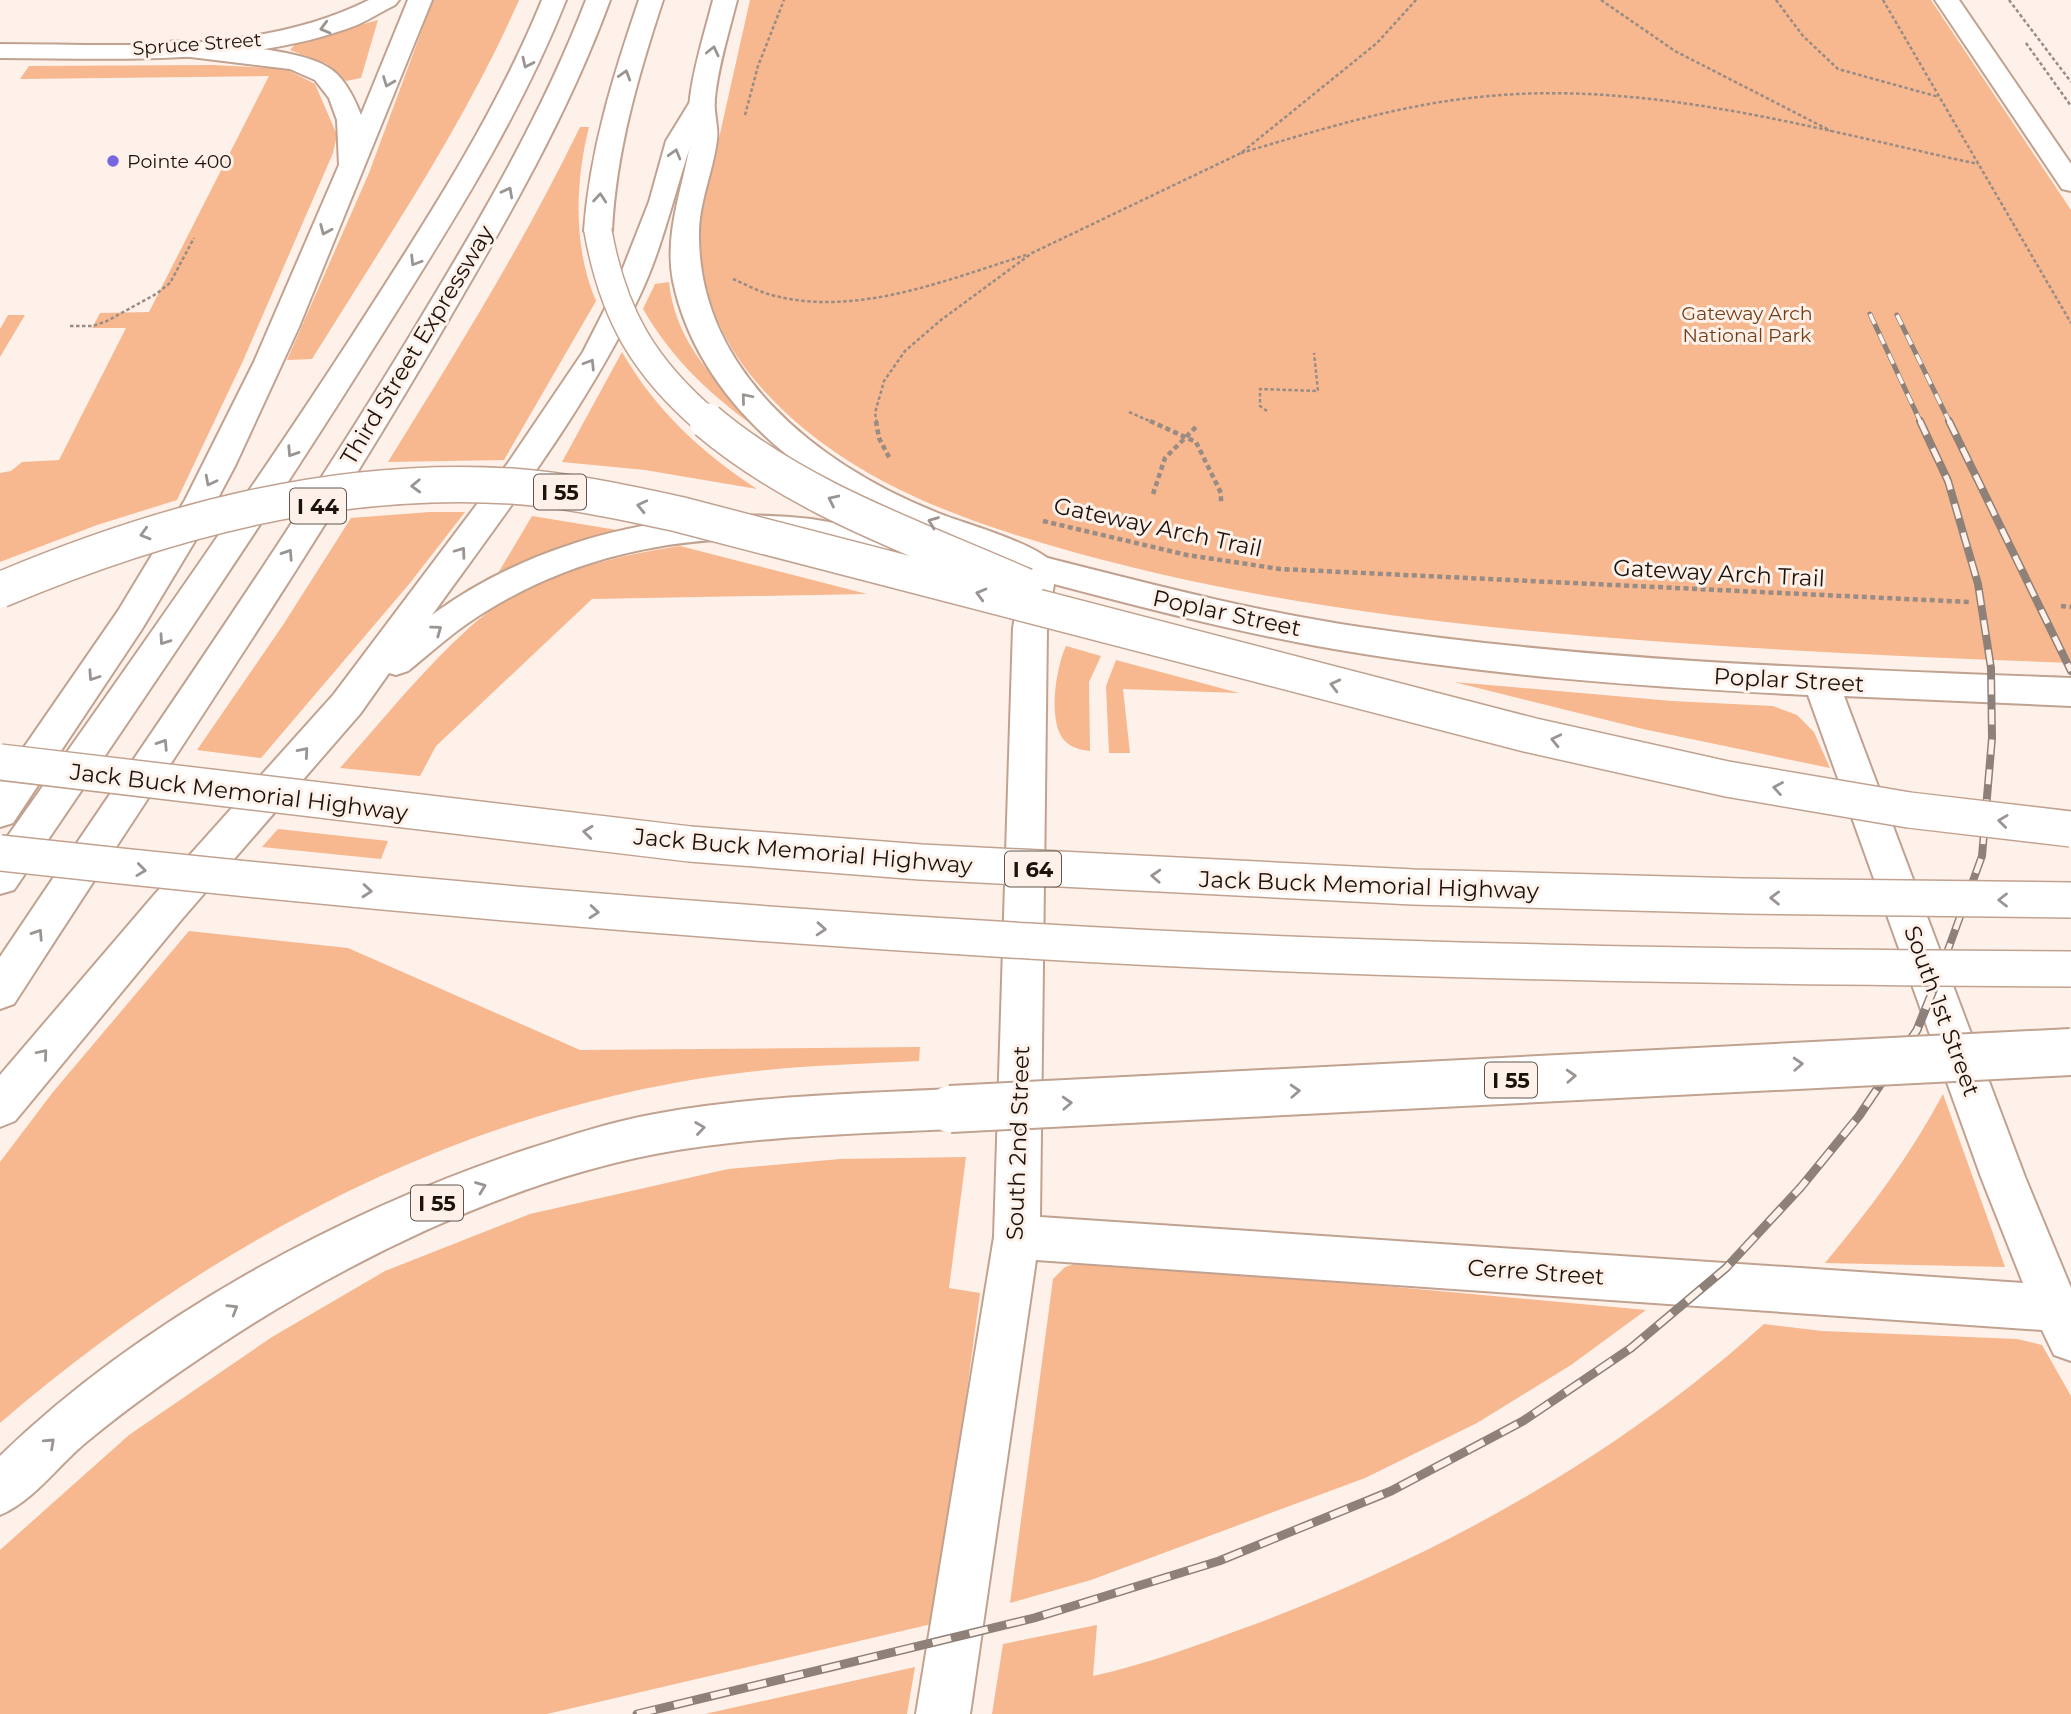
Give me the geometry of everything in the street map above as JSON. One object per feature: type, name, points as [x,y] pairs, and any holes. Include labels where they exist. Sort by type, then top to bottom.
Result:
[{"type":"main road","name":"Spruce Street","points":[[0,51],[174,48],[298,35],[352,20],[387,0]]},
{"type":"main road","points":[[0,812],[116,641],[200,501],[272,356],[420,0]]},
{"type":"main road","name":"Third Street Expressway","points":[[0,878],[276,476],[421,251],[501,116],[528,62],[554,0]]},
{"type":"main road","name":"Third Street Expressway","points":[[0,990],[278,570],[400,379],[540,130],[576,55],[598,0]]},
{"type":"main road","points":[[651,0],[625,74],[603,166],[598,231],[607,278],[622,318],[662,377],[715,431],[788,478],[1118,630]]},
{"type":"main road","points":[[0,1107],[159,918],[347,704],[519,471],[597,353],[628,291],[657,215],[679,141],[702,103],[724,0]]},
{"type":"main road","points":[[1947,0],[2071,183]]},
{"type":"main road","points":[[603,166],[625,127],[664,36]]},
{"type":"main road","points":[[174,48],[295,62],[324,75],[341,97],[350,120],[352,167]]},
{"type":"main road","name":"Poplar Street","points":[[702,103],[704,141],[685,234],[687,276],[698,317],[713,349],[741,392],[771,427],[814,461],[893,507],[1016,554],[1040,568],[1160,599],[1359,640],[1686,675],[2071,692]]},
{"type":"main road","name":"I 55","points":[[0,590],[66,561],[192,520],[345,491],[418,485],[492,485],[632,503],[1530,734],[1727,779],[1909,810],[2071,829]]},
{"type":"main road","points":[[347,704],[415,646],[494,592],[578,556],[665,534],[706,528],[763,526],[812,531],[859,540],[956,566],[982,570],[1040,568]]},
{"type":"main road","name":"South 2nd Street","points":[[943,1714],[1017,1237],[1030,628],[1040,568]]},
{"type":"main road","name":"South 1st Street","points":[[1821,681],[2003,1177],[2063,1323]]},
{"type":"main road","name":"Jack Buck Memorial Highway","points":[[0,762],[277,797],[737,849],[921,862],[1262,882],[1510,891],[1794,898],[2071,900]]},
{"type":"main road","points":[[0,853],[169,873],[737,924],[1058,943],[1467,962],[1815,969],[2071,969]]},
{"type":"main road","name":"I 55","points":[[0,1489],[72,1423],[192,1334],[304,1266],[419,1210],[529,1169],[648,1135],[743,1122],[950,1108],[2071,1052]]},
{"type":"main road","name":"Cerre Street","points":[[1017,1237],[2063,1323]]},
{"type":"path","points":[[744,121],[758,66],[784,0]]},
{"type":"path","points":[[1241,153],[1377,43],[1416,0]]},
{"type":"path","points":[[1601,0],[1675,51],[1838,135]]},
{"type":"path","points":[[1776,0],[1803,36],[1838,69],[1940,97]]},
{"type":"path","points":[[1883,0],[2071,323]]},
{"type":"path","points":[[2009,0],[2071,82]]},
{"type":"path","points":[[2025,42],[2071,106]]},
{"type":"path","points":[[729,284],[726,275],[771,295],[839,301],[893,292],[1032,253],[1241,153],[1440,102],[1482,96],[1595,94],[1672,103],[1978,164]]},
{"type":"path","points":[[70,327],[93,326],[107,321],[156,294],[170,283],[194,238]]},
{"type":"path","points":[[880,454],[891,461],[879,438],[875,412],[884,381],[892,368],[905,351],[942,320],[1032,253]]},
{"type":"path","points":[[1267,411],[1260,406],[1260,389],[1318,391],[1314,353]]},
{"type":"path","points":[[1129,412],[1196,442],[1221,493],[1221,503]]},
{"type":"path","points":[[1153,494],[1165,458],[1196,428]]},
{"type":"path","name":"Gateway Arch Trail","points":[[1035,519],[1187,555],[1280,569],[1969,602]]},
{"type":"path","points":[[2061,606],[2071,607]]},
{"type":"green space","points":[[433,0],[519,0],[448,138],[312,359],[287,360],[369,173]]},
{"type":"green space","name":"Gateway Arch National Park","points":[[750,0],[1931,0],[2071,210],[2071,663],[1665,642],[1509,629],[1354,610],[1201,583],[1049,545],[969,519],[892,486],[821,442],[759,385],[720,327],[705,284],[700,238],[702,214]]},
{"type":"green space","points":[[378,20],[361,78],[346,81],[327,64],[290,50],[296,43]]},
{"type":"green space","points":[[213,65],[286,69],[315,84],[337,135],[333,153],[242,363],[177,500],[97,525],[0,562],[0,473],[11,471],[22,462],[59,460],[126,328],[92,328],[100,313],[149,312],[269,76],[20,79],[29,66]]},
{"type":"green space","points":[[580,127],[589,127],[579,192],[580,237],[583,259],[596,301],[504,460],[388,462],[513,255]]},
{"type":"green space","points":[[669,282],[682,330],[694,352],[726,392],[780,444],[740,416],[703,385],[656,330],[643,309],[655,284]]},
{"type":"green space","points":[[8,315],[25,315],[0,357],[0,329]]},
{"type":"green space","points":[[622,352],[650,393],[681,429],[757,489],[645,470],[562,462]]},
{"type":"green space","points":[[465,512],[410,583],[261,758],[197,750],[283,625],[351,518]]},
{"type":"green space","points":[[532,516],[629,532],[494,580]]},
{"type":"green space","points":[[680,546],[867,594],[592,599],[436,746],[420,776],[340,768],[436,660],[492,610],[542,582],[569,572],[625,556]]},
{"type":"green space","points":[[1066,646],[1101,656],[1089,682],[1090,751],[1065,741],[1056,722],[1055,695],[1059,667]]},
{"type":"green space","points":[[1116,660],[1239,693],[1123,689],[1130,753],[1109,753],[1106,686]]},
{"type":"green space","points":[[1454,682],[1672,701],[1773,706],[1797,715],[1814,732],[1830,768],[1643,729]]},
{"type":"green space","points":[[278,829],[388,841],[381,859],[262,847]]},
{"type":"green space","points":[[189,931],[348,948],[580,1050],[920,1047],[919,1061],[748,1072],[624,1093],[526,1120],[430,1155],[337,1197],[248,1245],[161,1300],[79,1359],[0,1423],[0,1162],[53,1092]]},
{"type":"green space","points":[[1943,1094],[2005,1267],[1825,1263],[1888,1182]]},
{"type":"green space","points":[[966,1157],[949,1288],[980,1293],[936,1623],[547,1714],[0,1714],[0,1550],[129,1435],[272,1337],[385,1271],[530,1214],[728,1169],[840,1159]]},
{"type":"green space","points":[[1090,1259],[1646,1310],[1571,1365],[1477,1423],[1365,1478],[1091,1580],[1010,1603],[1053,1279],[1065,1267]]},
{"type":"green space","points":[[1764,1324],[1822,1331],[2017,1339],[2042,1345],[2071,1396],[2071,1714],[992,1714],[1003,1644],[1097,1625],[1093,1676],[1192,1647],[1319,1599],[1388,1569],[1455,1535],[1585,1460],[1707,1373]]},
{"type":"green space","points":[[915,1667],[907,1714],[705,1714]]},
{"type":"railway","points":[[1870,314],[1921,423]]},
{"type":"railway","points":[[1897,315],[1950,423]]},
{"type":"railway","points":[[1920,421],[1948,481],[1978,584],[1991,668],[1992,738],[1982,856],[1937,980]]},
{"type":"railway","points":[[1949,421],[2071,671]]},
{"type":"railway","points":[[637,1714],[1034,1618],[1219,1561],[1391,1491],[1523,1421],[1631,1348],[1726,1268],[1801,1187],[1859,1116],[1917,1030],[1938,978]]},
{"type":"place","name":"Pointe 400","points":[[113,161]]}]
